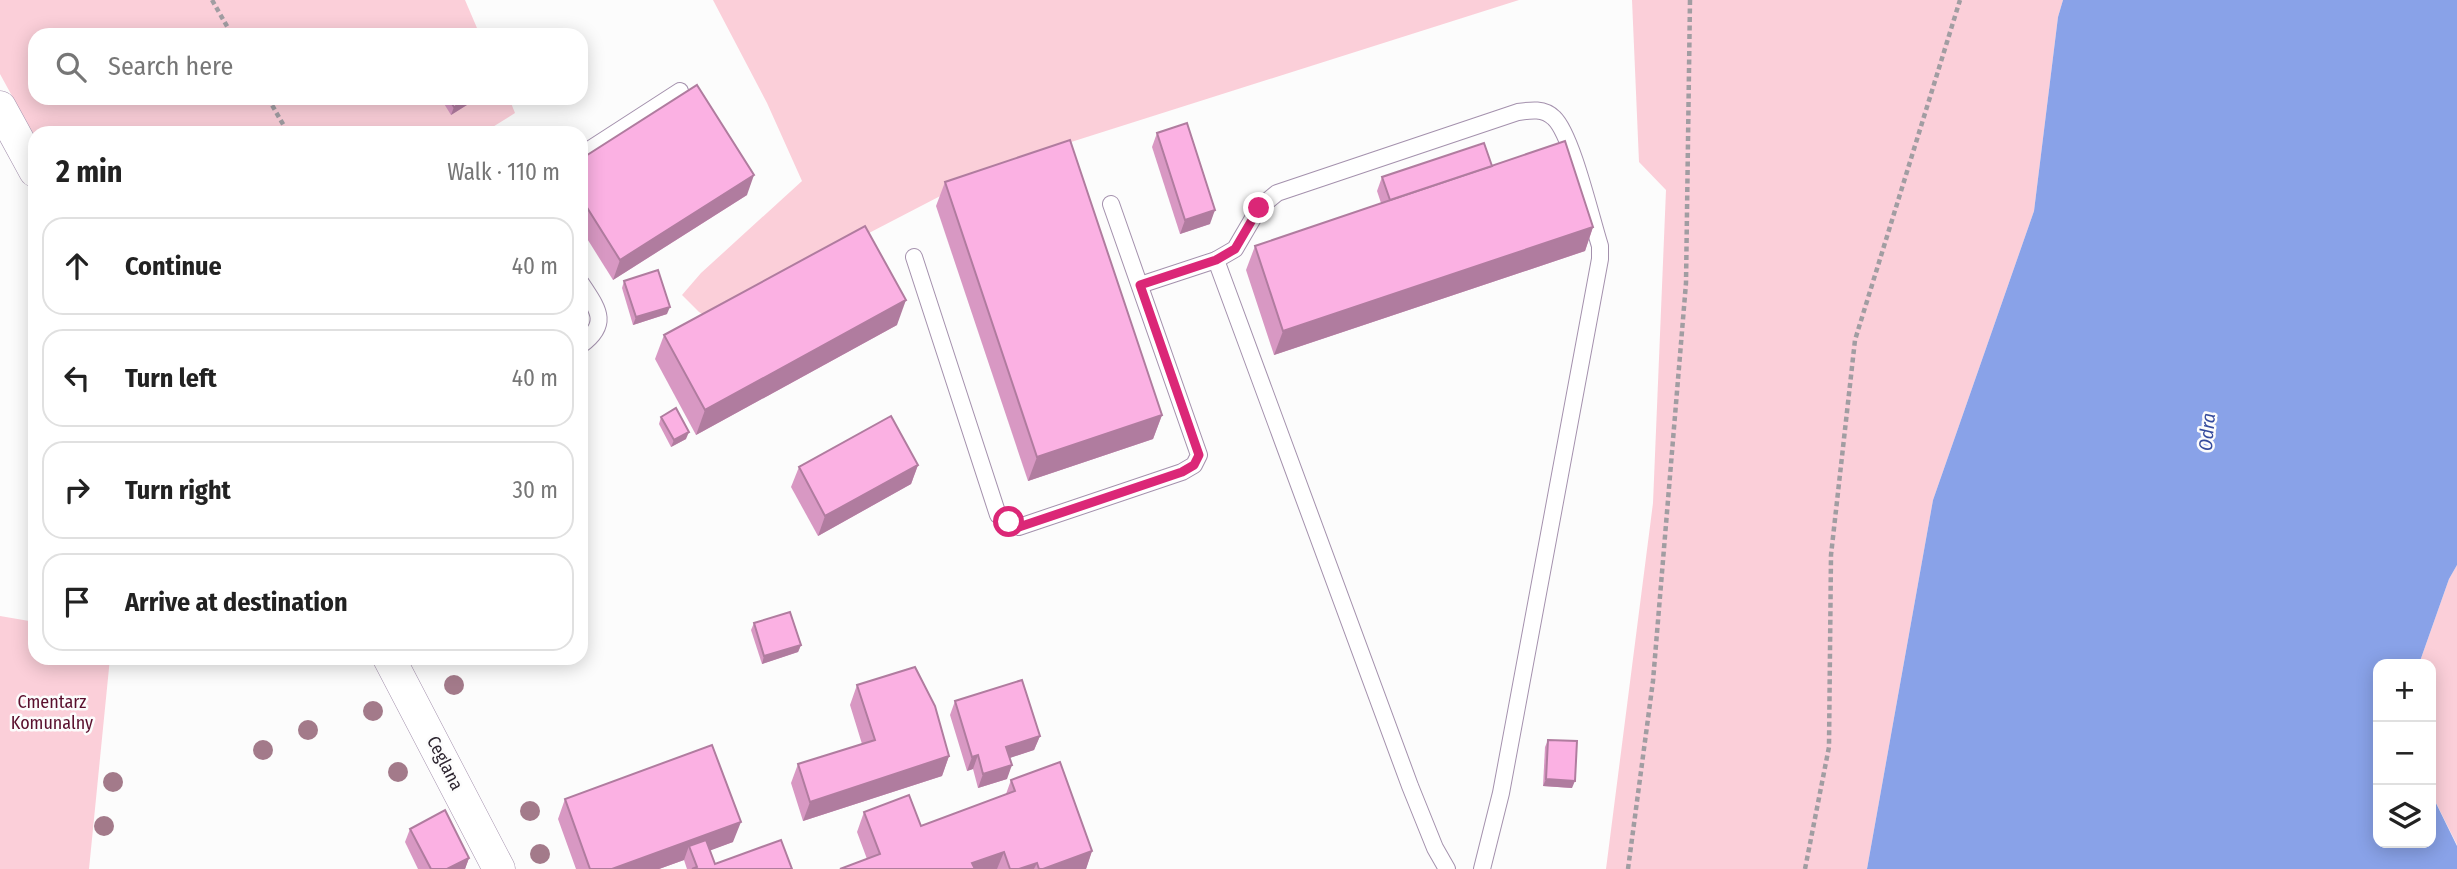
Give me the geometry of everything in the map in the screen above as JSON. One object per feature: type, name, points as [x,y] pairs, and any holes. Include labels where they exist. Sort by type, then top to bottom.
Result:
[{"type":"street","points":[[0,107],[28,158]]},
{"type":"street","name":"Ceglana","points":[[393,665],[499,869]]},
{"type":"lane","points":[[588,150],[680,91]]},
{"type":"lane","points":[[1140,285],[1216,260],[1235,249],[1259,208],[1277,193],[1518,112],[1538,109],[1553,116],[1565,133],[1600,246],[1600,259],[1511,741],[1491,839],[1482,869]]},
{"type":"lane","points":[[914,257],[998,515],[1019,527],[1182,472],[1194,465],[1199,455],[1111,204]]},
{"type":"lane","points":[[1216,260],[1410,786],[1435,848],[1447,869]]},
{"type":"lane","points":[[588,294],[596,306],[600,320],[596,331],[588,338]]},
{"type":"path","points":[[212,0],[228,28]]},
{"type":"path","points":[[1628,869],[1653,681],[1686,283],[1690,0]]},
{"type":"path","points":[[1805,869],[1829,747],[1831,555],[1854,340],[1960,0]]},
{"type":"path","points":[[272,105],[284,126]]},
{"type":"green space","points":[[0,0],[465,0],[477,28],[28,28],[28,105],[512,105],[515,113],[494,126],[28,126],[0,74]]},
{"type":"green space","points":[[713,0],[1519,0],[1002,164],[842,247],[712,320],[699,312],[682,295],[701,273],[802,181],[767,103]]},
{"type":"green space","points":[[1632,0],[2063,0],[2058,17],[2034,211],[1933,500],[1867,869],[1606,869],[1653,503],[1666,190],[1639,162]]},
{"type":"green space","points":[[2457,565],[2457,845],[2436,803],[2436,659],[2421,659],[2449,579]]},
{"type":"green space","name":"Cmentarz Komunalny","points":[[0,616],[28,621],[28,665],[109,665],[89,869],[0,869]]},
{"type":"water","name":"Odra","points":[[2063,0],[2457,0],[2457,565],[2449,579],[2421,659],[2373,659],[2373,848],[2436,848],[2436,803],[2457,846],[2457,869],[1867,869],[1933,500],[2034,211],[2058,17]]},
{"type":"building","points":[[697,85],[754,175],[620,260],[588,209],[588,155]]},
{"type":"building","points":[[1187,123],[1215,210],[1185,220],[1157,133]]},
{"type":"building","points":[[1070,140],[1162,415],[1037,457],[945,182]]},
{"type":"building","points":[[1565,141],[1593,227],[1283,331],[1255,246]]},
{"type":"building","points":[[1484,143],[1492,166],[1390,200],[1382,177]]},
{"type":"building","points":[[865,226],[906,300],[705,410],[664,335]]},
{"type":"building","points":[[658,270],[670,307],[636,317],[624,281]]},
{"type":"building","points":[[676,408],[689,432],[674,440],[661,417]]},
{"type":"building","points":[[891,416],[918,465],[825,516],[799,467]]},
{"type":"building","points":[[790,612],[801,645],[764,656],[754,623]]},
{"type":"building","points":[[915,667],[935,706],[949,756],[810,802],[798,764],[875,740],[857,685]]},
{"type":"building","points":[[1022,680],[1040,736],[1006,747],[1012,765],[983,774],[978,755],[972,757],[955,701]]},
{"type":"building","points":[[1548,740],[1577,741],[1575,781],[1546,779]]},
{"type":"building","points":[[712,745],[741,822],[612,869],[590,869],[565,799]]},
{"type":"building","points":[[1060,762],[1092,851],[1043,869],[1039,869],[1037,863],[1010,869],[1004,852],[972,863],[975,869],[840,869],[880,854],[864,812],[909,795],[921,826],[1015,791],[1011,780]]},
{"type":"building","points":[[445,810],[469,858],[447,869],[431,869],[410,829]]},
{"type":"building","points":[[706,840],[715,864],[781,840],[792,869],[692,869],[697,867],[689,846]]},
{"type":"route","points":[[1009,522],[1019,527],[1182,472],[1194,465],[1199,455],[1140,285],[1216,260],[1235,249],[1259,208]]}]
